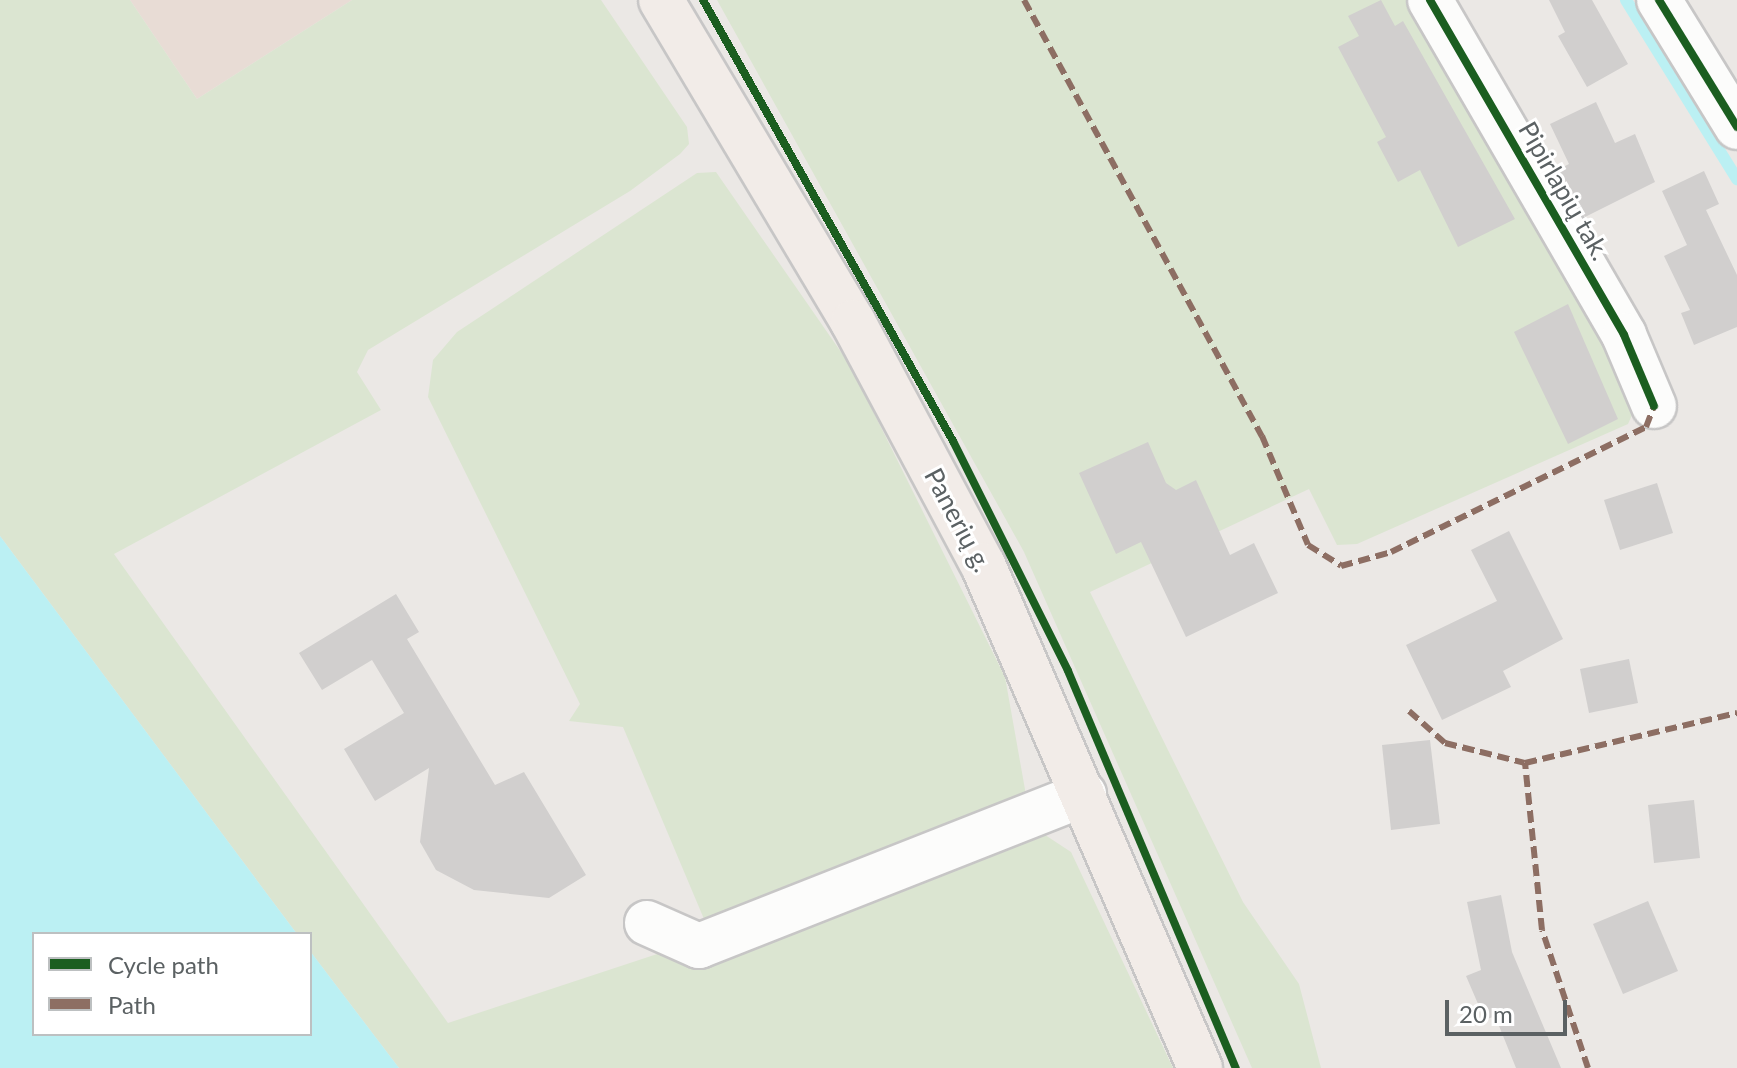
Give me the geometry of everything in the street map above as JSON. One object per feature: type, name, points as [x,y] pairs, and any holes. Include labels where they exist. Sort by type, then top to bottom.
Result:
[{"type":"main road","name":"Panerių g.","points":[[661,0],[845,308],[976,551],[1084,794],[1200,1068]]},
{"type":"street","name":"Pipirlapių tak.","points":[[1430,0],[1624,335],[1654,406]]},
{"type":"street","points":[[1659,0],[1737,127]]},
{"type":"street","points":[[647,923],[699,946],[1084,794]]},
{"type":"shaded area","points":[[130,0],[352,0],[197,99]]},
{"type":"green space","points":[[0,0],[130,0],[197,99],[352,0],[601,0],[687,127],[689,144],[630,191],[368,350],[357,372],[381,410],[114,554],[448,1023],[1036,829],[1071,852],[1173,1068],[399,1068],[312,954],[312,932],[296,932],[0,536]]},
{"type":"green space","points":[[717,0],[1414,0],[1639,399],[1628,424],[1357,544],[1337,545],[1309,489],[1090,592],[1243,902],[1299,984],[1321,1068],[1252,1068],[1024,552]]},
{"type":"green space","points":[[716,172],[850,365],[1005,677],[1026,795],[704,919],[623,727],[569,721],[580,704],[428,397],[433,360],[457,332],[697,173]]},
{"type":"water","points":[[0,536],[296,932],[32,932],[32,1036],[312,1036],[312,954],[399,1068],[0,1068]]},
{"type":"building","points":[[1381,0],[1395,26],[1403,21],[1515,219],[1458,247],[1420,170],[1398,182],[1377,142],[1386,137],[1338,47],[1359,36],[1348,16]]},
{"type":"building","points":[[1549,0],[1592,0],[1628,64],[1587,87],[1558,36],[1565,32]]},
{"type":"building","points":[[1596,102],[1615,143],[1635,134],[1655,182],[1585,217],[1557,170],[1569,164],[1550,124]]},
{"type":"building","points":[[1704,171],[1719,204],[1706,210],[1737,275],[1737,327],[1694,345],[1681,313],[1690,310],[1664,256],[1687,245],[1662,191]]},
{"type":"building","points":[[1568,304],[1618,419],[1568,444],[1514,332]]},
{"type":"building","points":[[1148,442],[1166,483],[1176,490],[1196,480],[1230,555],[1254,543],[1278,593],[1186,637],[1141,542],[1116,554],[1079,473]]},
{"type":"building","points":[[1657,483],[1673,533],[1620,550],[1604,500]]},
{"type":"building","points":[[1509,531],[1563,639],[1503,671],[1511,687],[1442,720],[1406,645],[1497,601],[1471,550]]},
{"type":"building","points":[[396,594],[419,632],[407,639],[495,785],[524,772],[586,875],[549,898],[474,890],[436,870],[420,842],[429,768],[375,801],[344,749],[404,713],[372,660],[322,690],[299,653]]},
{"type":"building","points":[[1629,659],[1638,703],[1589,713],[1580,669]]},
{"type":"building","points":[[1430,740],[1440,824],[1391,830],[1382,745]]},
{"type":"building","points":[[1694,800],[1700,858],[1654,863],[1648,805]]},
{"type":"building","points":[[1501,895],[1512,952],[1561,1068],[1516,1068],[1495,1016],[1485,1020],[1466,976],[1481,970],[1467,902]]},
{"type":"building","points":[[1648,901],[1678,971],[1623,994],[1593,924]]},
{"type":"waterway","points":[[1626,0],[1737,179]]},
{"type":"marked path","points":[[1024,0],[1262,436],[1308,545],[1341,566],[1391,552],[1646,427],[1654,406]]},
{"type":"marked path","points":[[1409,711],[1445,743],[1525,763]]},
{"type":"marked path","points":[[1588,1068],[1542,930],[1525,763],[1737,713]]},
{"type":"cycle path","points":[[703,0],[953,441],[1068,671],[1236,1068]]},
{"type":"cycle path","points":[[1430,0],[1624,335],[1654,406]]},
{"type":"cycle path","points":[[1659,0],[1737,127]]}]
